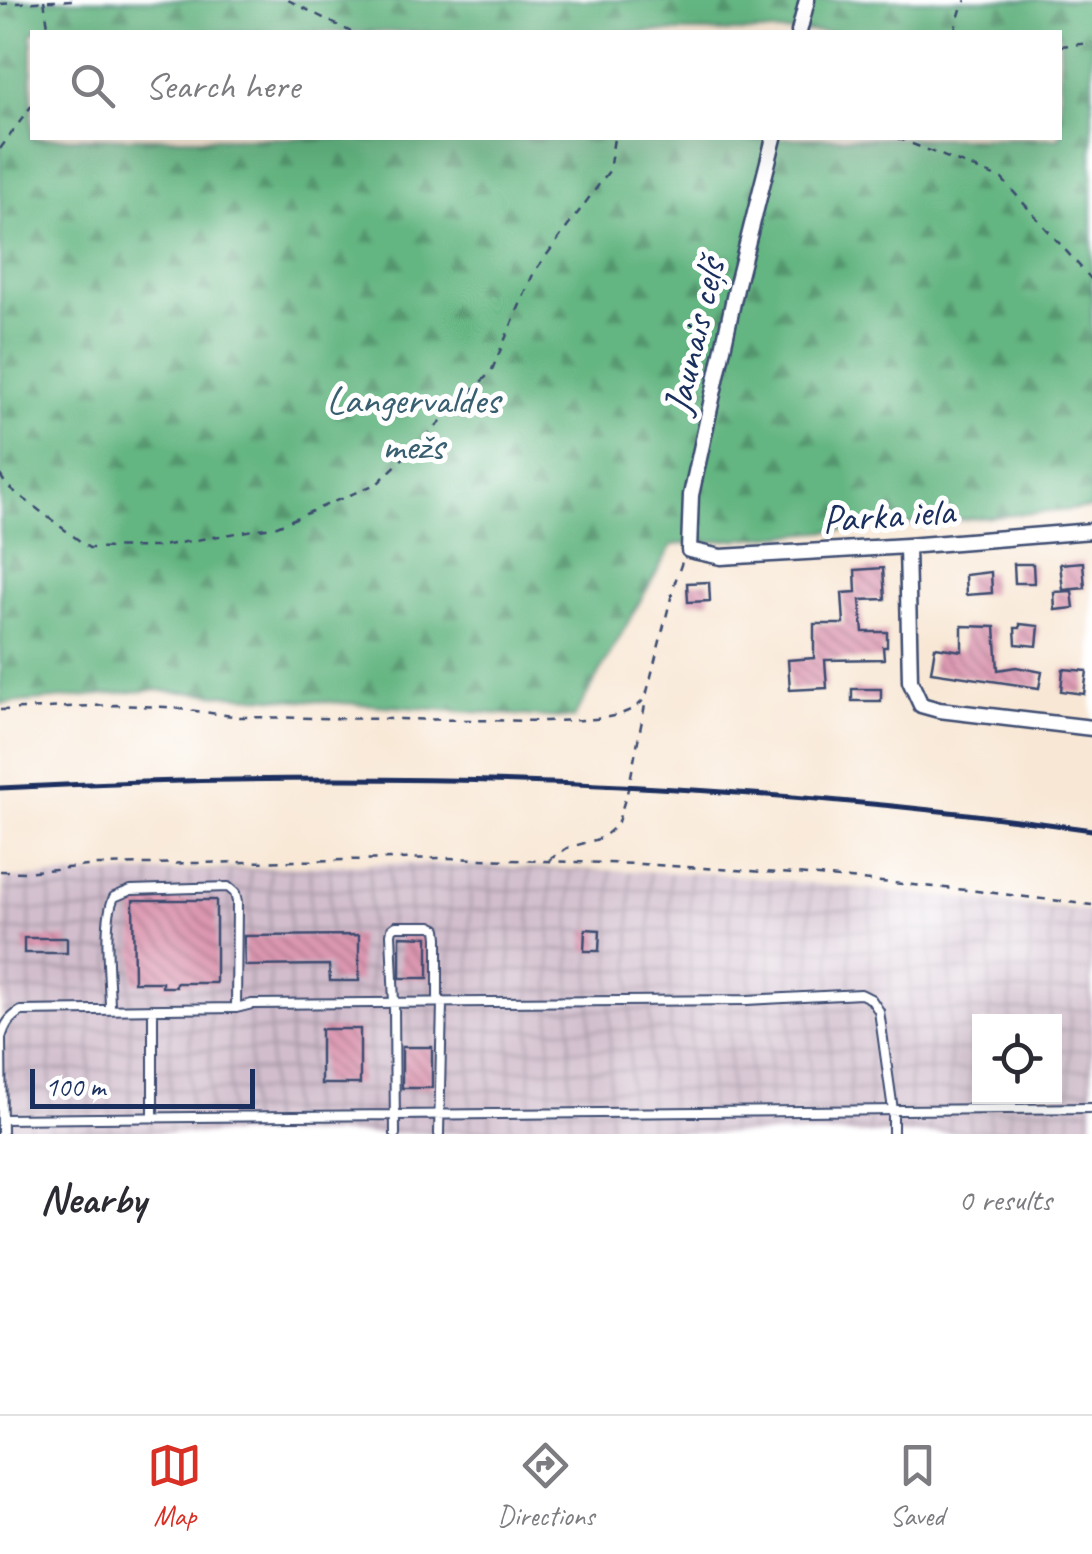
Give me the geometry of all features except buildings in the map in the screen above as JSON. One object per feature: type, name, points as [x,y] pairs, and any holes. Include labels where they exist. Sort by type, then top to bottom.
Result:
[{"type":"street","points":[[800,30],[807,0]]},
{"type":"street","name":"Jaunais ceļš","points":[[689,550],[691,495],[774,140]]},
{"type":"street","name":"Parka iela","points":[[689,550],[721,557],[1092,532]]},
{"type":"street","points":[[907,546],[910,680],[922,705],[1092,728]]},
{"type":"lane","points":[[110,1009],[108,925],[114,897],[131,890],[228,887],[237,902],[236,1008]]},
{"type":"lane","points":[[395,1134],[392,929],[396,926],[431,926],[437,930],[438,997],[442,1003],[439,1134]]},
{"type":"lane","points":[[2,1134],[1,1038],[4,1026],[21,1011],[236,1008],[252,1004],[747,1000],[860,994],[871,1000],[878,1011],[893,1134]]},
{"type":"lane","points":[[152,1117],[153,1009]]},
{"type":"lane","points":[[2,1119],[1092,1108]]},
{"type":"path","points":[[0,4],[72,0]]},
{"type":"path","points":[[288,0],[346,30]]},
{"type":"path","points":[[955,30],[966,0]]},
{"type":"path","points":[[44,1],[49,30]]},
{"type":"path","points":[[1062,46],[1092,43]]},
{"type":"path","points":[[0,149],[30,108]]},
{"type":"path","points":[[0,475],[7,486],[90,548],[156,547],[277,526],[378,483],[491,372],[534,272],[609,171],[614,140]]},
{"type":"path","points":[[902,140],[1002,179],[1092,280]]},
{"type":"path","points":[[548,862],[567,848],[602,838],[617,825],[674,582],[689,550]]},
{"type":"path","points":[[0,710],[114,705],[240,716],[568,720],[627,712],[639,707],[646,696]]},
{"type":"path","points":[[0,871],[98,865],[444,858],[641,864],[796,874],[1092,905]]},
{"type":"shaded area","points":[[382,863],[721,874],[1092,912],[1092,1134],[0,1134],[3,878]]},
{"type":"green space","name":"Langervaldes mežs","points":[[0,0],[1092,0],[1092,508],[672,545],[573,719],[155,690],[0,704]]},
{"type":"railway","points":[[0,788],[274,779],[547,783],[820,799],[1092,830]]}]
